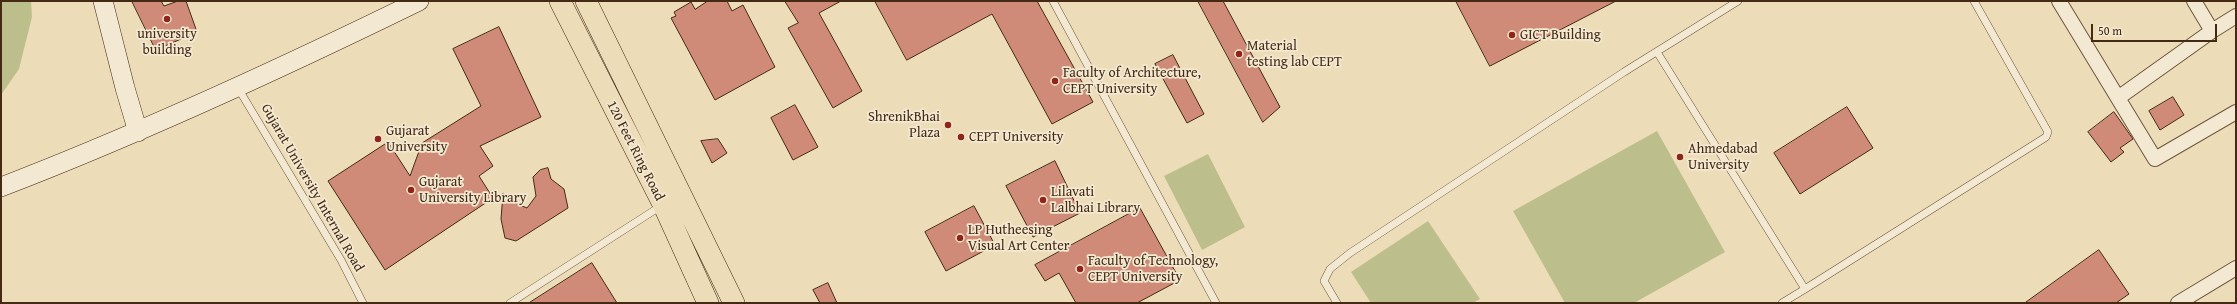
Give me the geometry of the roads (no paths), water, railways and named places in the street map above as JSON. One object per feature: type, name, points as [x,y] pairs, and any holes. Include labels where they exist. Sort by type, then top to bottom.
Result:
[{"type":"main road","name":"120 Feet Ring Road","points":[[560,1],[663,204],[708,303]]},
{"type":"main road","name":"120 Feet Ring Road","points":[[586,1],[734,303]]},
{"type":"street","points":[[103,1],[125,88],[138,132]]},
{"type":"street","points":[[1,187],[138,132],[238,87],[419,1]]},
{"type":"street","points":[[2059,1],[2155,159],[2236,112]]},
{"type":"street","points":[[2194,1],[2212,31]]},
{"type":"street","points":[[2118,98],[2212,31],[2236,16]]},
{"type":"street","points":[[2178,303],[2236,268]]},
{"type":"lane","points":[[1053,1],[1216,303]]},
{"type":"lane","points":[[1337,303],[1324,281],[1330,269],[1456,182],[1656,52],[1738,1]]},
{"type":"lane","points":[[1782,303],[2046,137],[2048,132],[1974,1]]},
{"type":"lane","points":[[1656,52],[1805,289]]},
{"type":"lane","name":"Gujarat University Internal Road","points":[[238,87],[341,260],[363,303]]},
{"type":"lane","points":[[510,303],[663,204]]},
{"type":"place","name":"university building","points":[[167,19]]},
{"type":"place","name":"GICT Building","points":[[1512,35]]},
{"type":"place","name":"Material testing lab CEPT","points":[[1239,54]]},
{"type":"place","name":"Faculty of Architecture, CEPT University","points":[[1055,81]]},
{"type":"place","name":"ShrenikBhai Plaza","points":[[948,125]]},
{"type":"place","name":"CEPT University","points":[[961,137]]},
{"type":"place","name":"Gujarat University","points":[[378,139]]},
{"type":"place","name":"Ahmedabad University","points":[[1680,157]]},
{"type":"place","name":"Gujarat University Library","points":[[411,190]]},
{"type":"place","name":"Lilavati Lalbhai Library","points":[[1043,200]]},
{"type":"place","name":"LP Hutheesing Visual Art Center","points":[[960,238]]},
{"type":"place","name":"Faculty of Technology, CEPT University","points":[[1080,269]]}]
